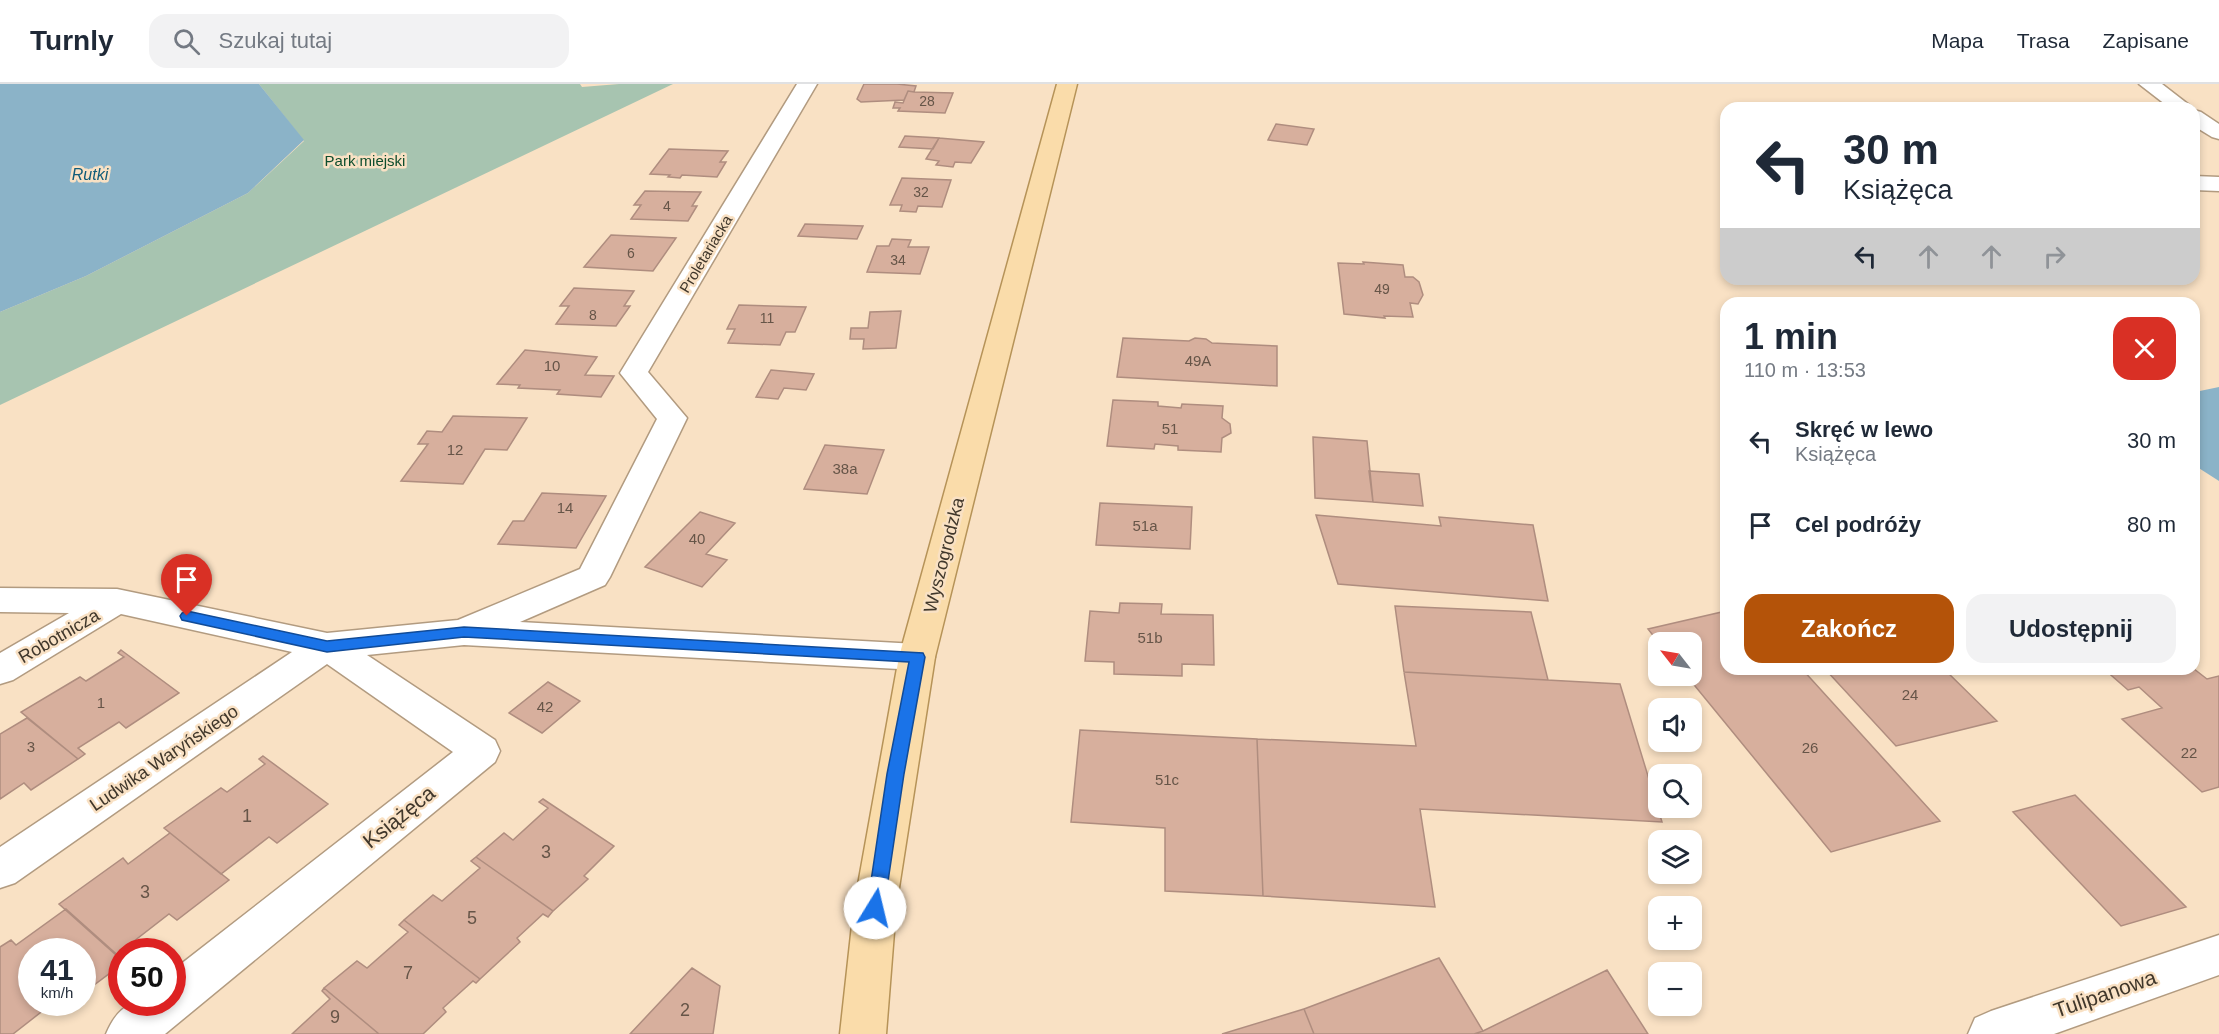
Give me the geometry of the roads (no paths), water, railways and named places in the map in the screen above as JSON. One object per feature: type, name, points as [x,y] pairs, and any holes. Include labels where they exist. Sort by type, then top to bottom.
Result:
[{"type":"main road","name":"Wyszogrodzka","points":[[863,1034],[875,908],[917,657],[1067,84]]},
{"type":"street","name":"Proletariacka","points":[[464,632],[593,577],[672,418],[634,373],[807,84]]},
{"type":"street","points":[[2149,84],[2174,102]]},
{"type":"street","points":[[2200,120],[2219,133]]},
{"type":"street","points":[[2200,183],[2219,184]]},
{"type":"street","name":"Książęca","points":[[0,600],[117,602],[327,646],[464,632],[917,657]]},
{"type":"street","name":"Robotnicza","points":[[0,670],[117,602]]},
{"type":"street","name":"Książęca","points":[[186,988],[481,751],[327,646]]},
{"type":"street","name":"Ludwika Waryńskiego","points":[[0,870],[327,646]]},
{"type":"street","name":"Tulipanowa","points":[[1990,1034],[2219,955]]},
{"type":"street","points":[[129,1034],[151,1016]]},
{"type":"water","name":"Rutki","points":[[0,84],[259,84],[304,140],[248,193],[86,276],[0,312]]},
{"type":"water","points":[[2219,387],[2219,481],[2200,469],[2200,391]]},
{"type":"park label","name":"Park miejski","points":[[365,161]]}]
